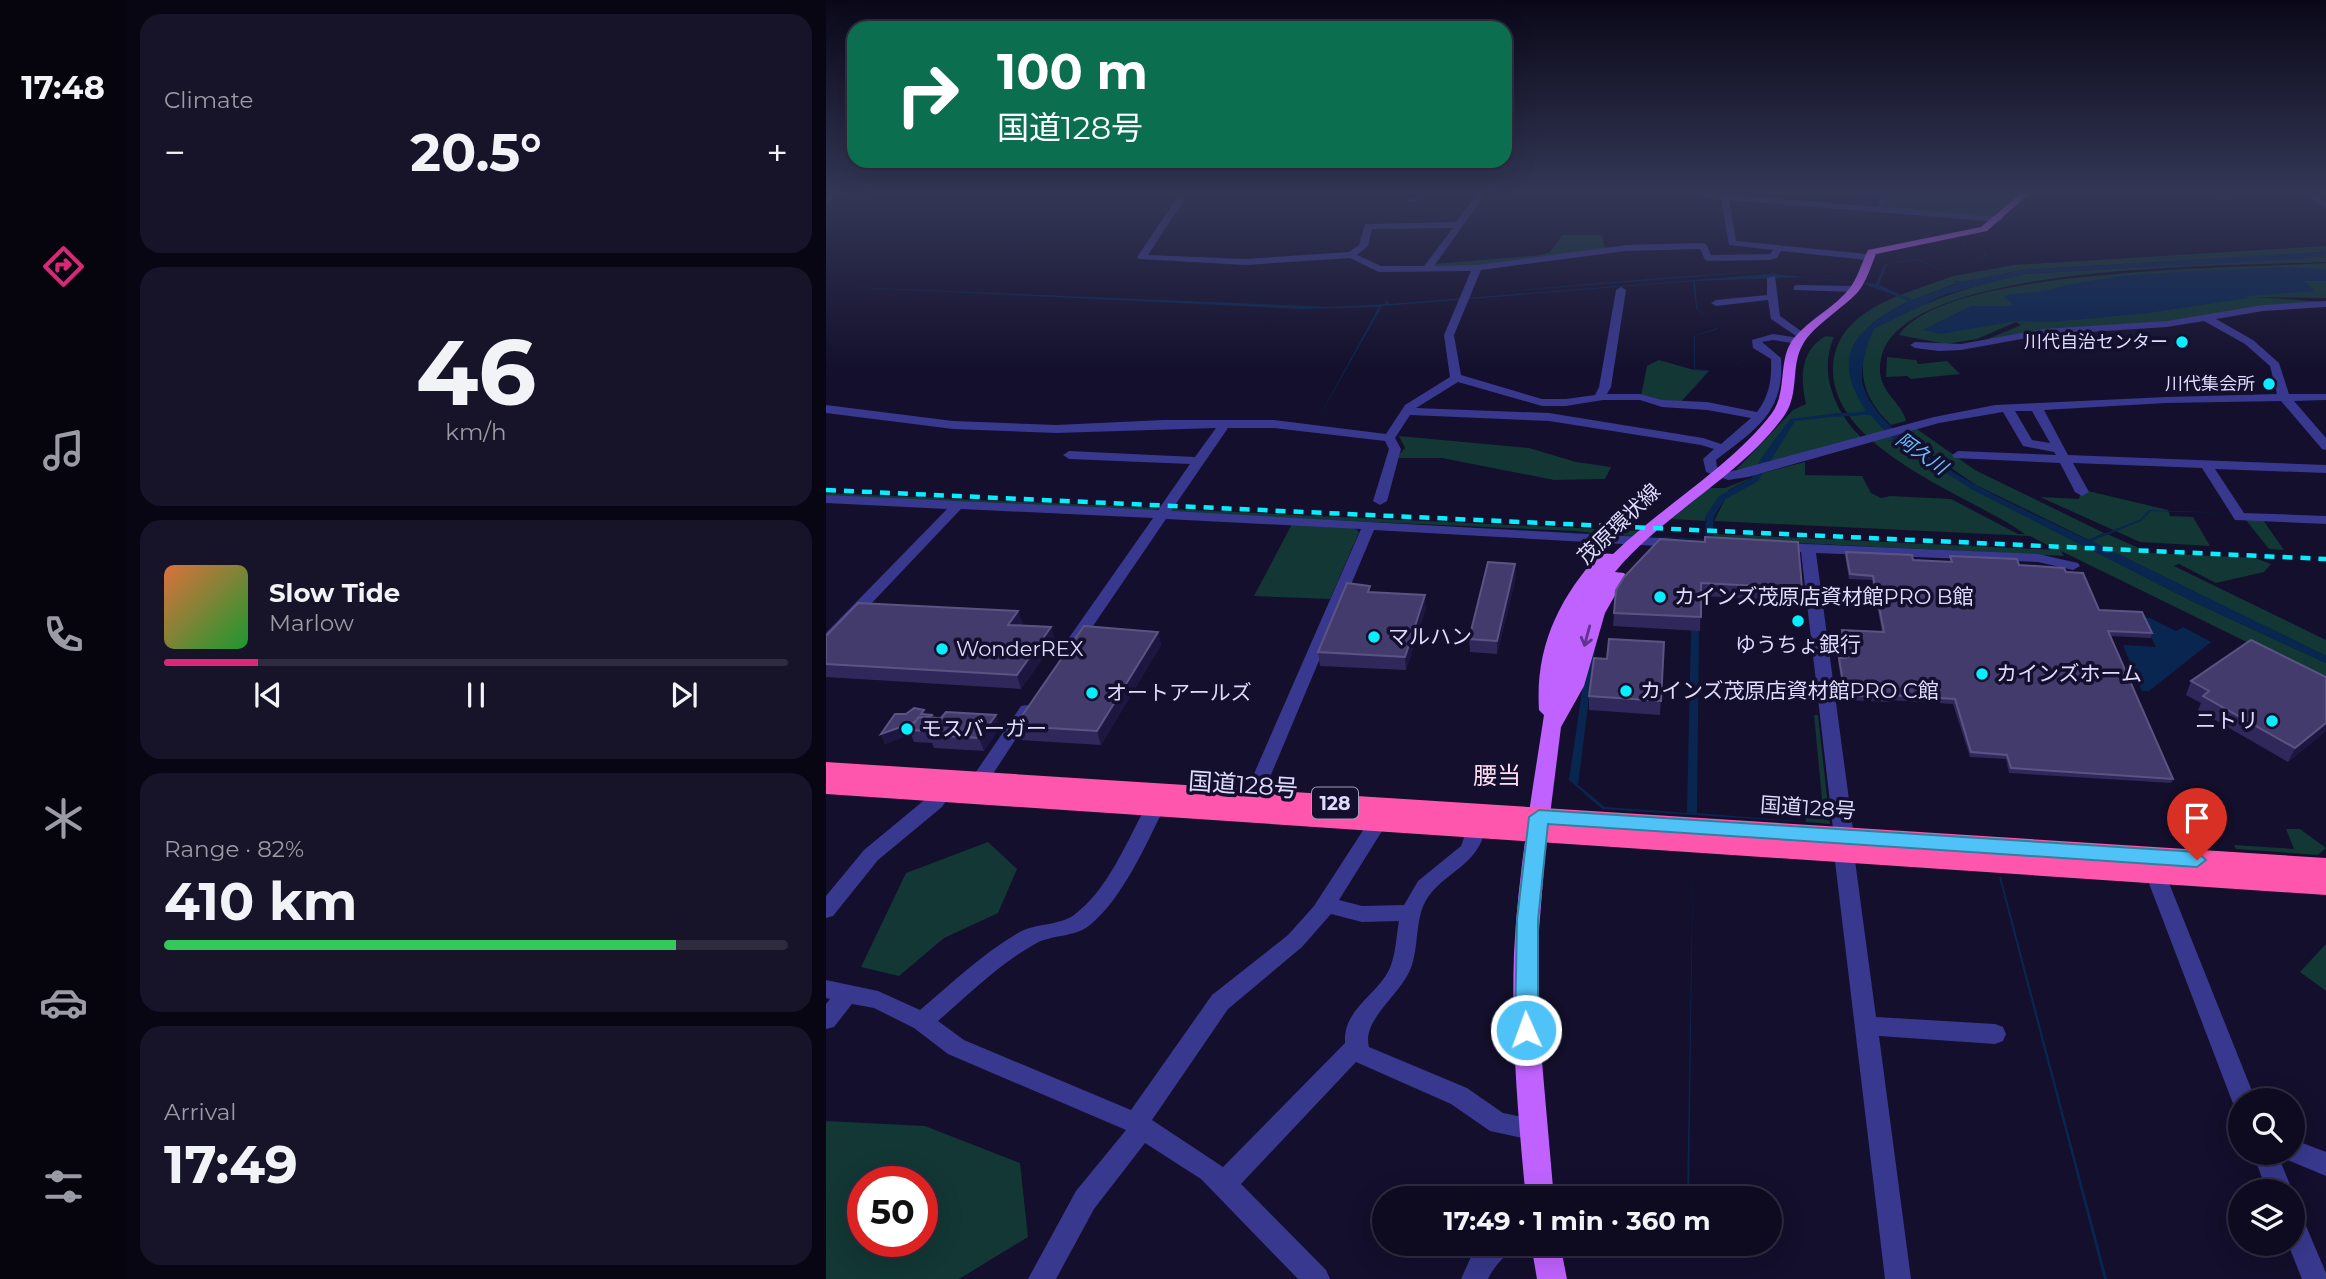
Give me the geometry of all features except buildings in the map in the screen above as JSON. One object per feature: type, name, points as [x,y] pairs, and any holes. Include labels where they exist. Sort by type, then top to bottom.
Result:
[{"type":"highway","name":"国道128号","points":[[826,770],[1155,808],[1249,806],[1378,823],[1476,829],[1538,825]]},
{"type":"highway","name":"国道128号","points":[[826,786],[961,786],[1844,845],[2326,868]]},
{"type":"highway","name":"国道128号","points":[[1844,845],[2155,873],[2326,885]]},
{"type":"main road","points":[[1800,338],[1856,284],[1867,257],[1876,252]]},
{"type":"main road","name":"茂原環状線","points":[[1538,1186],[1532,1129],[1525,967],[1538,825],[1552,727],[1574,625],[1597,584],[1633,545],[1732,450],[1772,422],[1784,403],[1791,360],[1800,338]]},
{"type":"main road","points":[[1552,727],[1546,697],[1548,668],[1559,623],[1589,574],[1621,541]]},
{"type":"main road","points":[[1552,727],[1571,699],[1590,623],[1607,589],[1653,542]]},
{"type":"main road","points":[[1547,1256],[1552,1279]]},
{"type":"street","points":[[1145,252],[1142,257],[1245,262],[1351,256],[1376,269],[1426,270],[1477,268],[1599,252]]},
{"type":"street","points":[[1351,256],[1356,252]]},
{"type":"street","points":[[1426,270],[1439,252]]},
{"type":"street","points":[[1705,252],[1707,258],[1769,257],[1774,256],[1776,252]]},
{"type":"street","points":[[1824,252],[1867,257]]},
{"type":"street","points":[[1456,378],[1449,338],[1477,268]]},
{"type":"street","points":[[1772,278],[1776,317],[1800,338]]},
{"type":"street","points":[[1797,288],[1856,284]]},
{"type":"street","points":[[1601,397],[1620,290]]},
{"type":"street","points":[[1716,303],[1772,297]]},
{"type":"street","points":[[1916,345],[1961,347],[2043,332],[2167,324],[2203,316],[2326,304]]},
{"type":"street","points":[[2314,305],[2326,317]]},
{"type":"street","points":[[2203,316],[2249,342],[2275,365],[2284,397],[2326,446]]},
{"type":"street","points":[[1800,338],[1773,337],[1757,340],[1757,346],[1773,354],[1777,361],[1774,397],[1762,417],[1732,450],[1709,459],[1708,466],[1721,474],[1736,475],[1915,427],[2007,408],[2326,397]]},
{"type":"street","points":[[1390,438],[1406,411],[1456,378],[1474,381],[1533,401],[1569,403],[1601,397],[1628,396],[1674,405],[1703,399],[1762,417]]},
{"type":"street","points":[[2036,407],[2082,492]]},
{"type":"street","points":[[2007,408],[2027,443],[2063,453]]},
{"type":"street","points":[[826,410],[944,425],[1047,429],[1163,424],[1274,424],[1390,438]]},
{"type":"street","points":[[1406,411],[1549,417],[1703,442],[1732,450]]},
{"type":"street","points":[[1063,659],[1223,426]]},
{"type":"street","points":[[1380,501],[1395,449],[1390,438]]},
{"type":"street","points":[[1958,456],[2063,453],[2206,464],[2326,469]]},
{"type":"street","points":[[1069,455],[1199,461]]},
{"type":"street","points":[[2206,464],[2240,517],[2326,520]]},
{"type":"street","points":[[826,499],[1551,534],[1692,544]]},
{"type":"street","points":[[826,642],[957,506]]},
{"type":"street","points":[[1249,806],[1369,526]]},
{"type":"street","points":[[1769,547],[2038,558],[2073,566]]},
{"type":"street","points":[[1808,548],[1898,1279]]},
{"type":"street","points":[[826,910],[871,855],[961,786],[1040,692]]},
{"type":"street","points":[[922,1021],[1002,955],[1030,937],[1046,930],[1072,926],[1084,919],[1103,898],[1155,808]]},
{"type":"street","points":[[1041,1279],[1085,1200],[1139,1125],[1220,1002],[1295,940],[1327,905],[1378,823]]},
{"type":"street","points":[[1476,829],[1472,846],[1428,882],[1410,913],[1397,976],[1354,1031],[1356,1047],[1359,1053],[1459,1096],[1498,1123],[1532,1129]]},
{"type":"street","points":[[2155,873],[2239,1088]]},
{"type":"street","points":[[1327,905],[1362,914],[1410,913]]},
{"type":"street","points":[[826,1020],[837,991],[878,1000],[922,1021],[956,1047],[1139,1125],[1210,1171],[1317,1279]]},
{"type":"street","points":[[1867,1026],[1995,1034]]},
{"type":"street","points":[[1224,1184],[1356,1047]]},
{"type":"street","points":[[2305,1155],[2326,1164]]},
{"type":"street","points":[[2305,1255],[2315,1279]]},
{"type":"street","points":[[1474,1279],[1485,1256]]},
{"type":"green space","points":[[1550,252],[1586,252],[1476,267],[1433,269],[1433,264],[1542,255]]},
{"type":"green space","points":[[2233,252],[2321,252],[2023,270],[1957,283],[1913,300],[1900,295],[1953,276],[2014,265]]},
{"type":"green space","points":[[2326,256],[2326,262],[2156,268],[2083,275],[2012,285],[1951,301],[1905,324],[1882,355],[1881,377],[1906,421],[1891,425],[1867,392],[1864,355],[1874,328],[1929,303],[1985,284],[2024,274]]},
{"type":"green space","points":[[2326,263],[2326,298],[2256,297],[2326,302],[2261,306],[2165,322],[1983,341],[2021,325],[2016,322],[1977,339],[1946,344],[1899,335],[1927,312],[1973,295],[2032,283],[2167,270]]},
{"type":"green space","points":[[1897,296],[1910,301],[1884,315],[1866,330],[1854,346],[1850,363],[1852,381],[1860,400],[1895,439],[1888,441],[1896,440],[1974,490],[2194,602],[2326,663],[2326,681],[2061,551],[2064,556],[1712,539],[1713,534],[2057,550],[2030,536],[1714,521],[1725,499],[1754,483],[1762,473],[1805,462],[1805,475],[1862,476],[1871,493],[1881,498],[1890,496],[1951,499],[2018,534],[2025,534],[1939,486],[1877,445],[1854,422],[1838,395],[1833,366],[1839,341],[1863,315]]},
{"type":"green space","points":[[1826,336],[1834,337],[1828,364],[1832,391],[1844,416],[1861,437],[1755,468],[1737,469],[1793,410],[1806,404],[1804,366],[1811,349]]},
{"type":"green space","points":[[1887,357],[1916,360],[1918,364],[1947,361],[1960,374],[1911,379],[1907,376],[1886,377]]},
{"type":"green space","points":[[1659,360],[1694,370],[1709,371],[1679,404],[1641,396],[1647,366]]},
{"type":"green space","points":[[1917,429],[1975,470],[2104,533],[2089,540],[1976,485],[1901,434]]},
{"type":"green space","points":[[1399,436],[1529,448],[1576,462],[1611,467],[1605,479],[1554,480],[1442,458],[1396,458],[1405,448]]},
{"type":"green space","points":[[1753,477],[1729,490],[1706,515],[1705,521],[1671,519],[1707,488],[1725,488]]},
{"type":"green space","points":[[2088,491],[2168,510],[2170,516],[2193,517],[2210,546],[2140,542],[2040,497],[2079,499],[2081,492]]},
{"type":"green space","points":[[826,493],[1158,508],[1155,511],[826,496]]},
{"type":"green space","points":[[1171,509],[1640,531],[1631,538],[1576,531],[1170,513]]},
{"type":"green space","points":[[2246,520],[2263,520],[2284,550],[2269,549]]},
{"type":"green space","points":[[1292,524],[1355,528],[1359,532],[1330,599],[1254,596]]},
{"type":"green space","points":[[2105,533],[2150,553],[2255,558],[2271,564],[2264,572],[2216,583],[2179,564],[2174,566],[2326,640],[2326,656],[2091,541]]},
{"type":"green space","points":[[1814,715],[1818,715],[1830,824],[1806,822],[1806,811],[1823,809]]},
{"type":"green space","points":[[2286,829],[2300,829],[2326,848],[2318,855],[2236,849],[2234,845],[2294,849]]},
{"type":"green space","points":[[988,842],[1017,869],[998,913],[944,938],[899,976],[861,967],[906,873]]},
{"type":"green space","points":[[2326,944],[2326,991],[2300,972]]},
{"type":"green space","points":[[826,1121],[925,1126],[1020,1163],[1028,1237],[959,1279],[826,1279]]},
{"type":"water","name":"阿久川","points":[[2326,252],[2326,256],[2302,259],[2024,274],[1946,294],[1875,328],[1864,356],[1862,379],[1876,409],[1898,433],[1927,455],[1996,496],[2088,540],[2139,520],[2149,510],[2230,513],[2151,511],[2141,521],[2092,541],[2326,656],[2326,663],[2194,602],[1973,490],[1896,441],[1887,441],[1894,439],[1870,415],[1854,413],[1866,411],[1855,390],[1849,357],[1863,332],[1875,321],[1909,301],[1865,284],[1807,277],[1876,284],[1885,264],[1916,259],[1943,270],[1916,260],[1887,264],[1879,285],[1913,300],[1956,284],[1955,280],[1962,282],[2023,270]]},
{"type":"water","points":[[2278,267],[2326,269],[2326,281],[2304,281],[2315,291],[2247,296],[2248,298],[2149,313],[2053,322],[2016,321],[1941,334],[1923,330],[1971,306],[2014,306],[2004,296],[2075,283],[2133,275]]},
{"type":"water","points":[[1402,271],[1386,300],[1389,304],[1772,274],[1771,271],[1774,274],[1805,277],[1695,281],[1697,308],[1717,328],[1696,308],[1693,281],[1382,306],[1314,426],[1379,307],[1303,309],[826,286],[1332,307],[1386,304],[1385,301]]},
{"type":"water","points":[[1771,271],[1743,273],[1471,294],[1658,278]]},
{"type":"water","points":[[1717,328],[1695,336],[1695,369],[1708,371],[1694,370],[1694,336]]},
{"type":"water","points":[[1839,413],[1841,416],[1795,421],[1758,481],[1724,500],[1714,517],[1712,539],[1861,546],[1693,550],[1704,540],[1173,513],[1705,539],[1706,515],[1719,496],[1752,478],[1763,455],[1790,419]]},
{"type":"water","points":[[2142,618],[2150,618],[2176,631],[2183,627],[2211,642],[2149,691],[2142,691],[2123,645],[2156,647]]},
{"type":"water","points":[[1691,630],[1699,630],[1697,813],[1821,823],[1602,809],[1569,780],[1588,650],[1595,650],[1578,785],[1605,807],[1687,813]]},
{"type":"water","points":[[1693,857],[1689,1186],[1687,1186]]},
{"type":"water","points":[[2001,877],[2107,1279],[2104,1279]]},
{"type":"waterway","points":[[1836,415],[1859,414]]},
{"type":"railway","points":[[826,490],[2326,559]]},
{"type":"place","name":"川代自治センター","points":[[2182,342]]},
{"type":"place","name":"川代集会所","points":[[2269,384]]},
{"type":"place","name":"カインズ茂原店資材館PRO B館","points":[[1660,597]]},
{"type":"place","name":"ゆうちょ銀行","points":[[1798,621]]},
{"type":"place","name":"マルハン","points":[[1374,637]]},
{"type":"place","name":"WonderREX","points":[[942,649]]},
{"type":"place","name":"カインズホーム","points":[[1982,674]]},
{"type":"place","name":"カインズ茂原店資材館PRO C館","points":[[1626,691]]},
{"type":"place","name":"オートアールズ","points":[[1092,693]]},
{"type":"place","name":"ニトリ","points":[[2272,721]]},
{"type":"place","name":"モスバーガー","points":[[907,729]]},
{"type":"district","name":"腰当","points":[[1497,776]]},
{"type":"route","points":[[1526,1030],[1528,920],[1539,817],[2197,860]]}]
